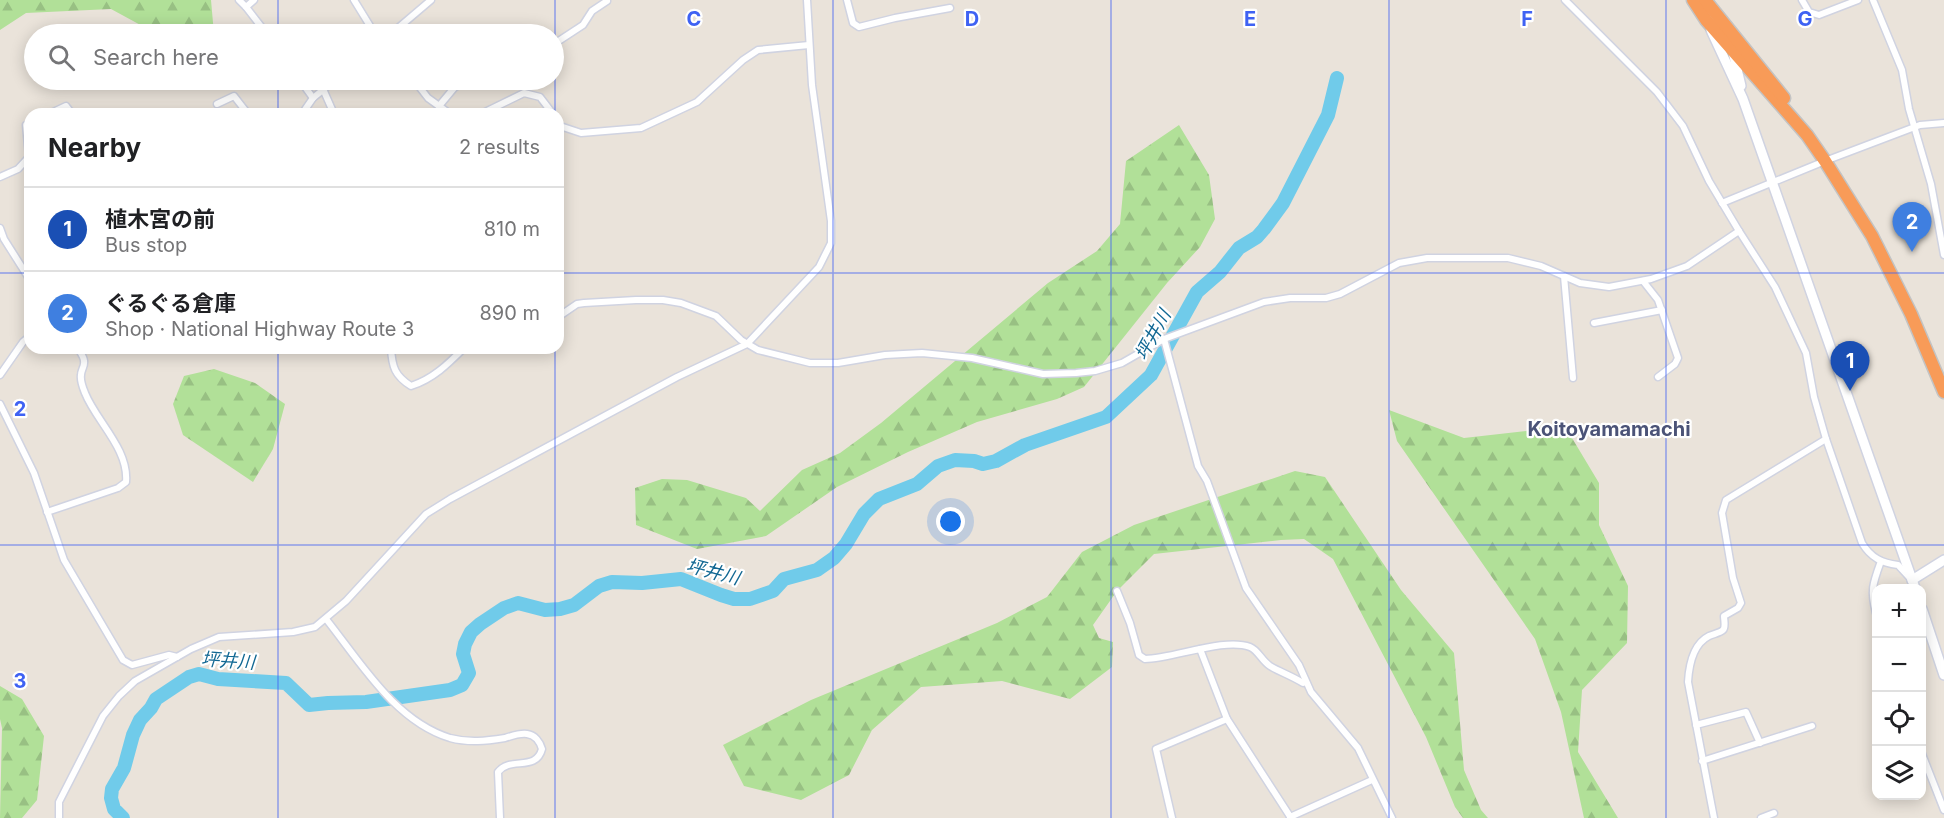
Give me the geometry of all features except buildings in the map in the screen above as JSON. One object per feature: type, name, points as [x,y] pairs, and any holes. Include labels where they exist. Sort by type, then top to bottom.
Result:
[{"type":"highway","points":[[1693,0],[1706,20],[1807,135],[1825,161],[1872,236],[1911,314],[1944,392]]},
{"type":"highway","points":[[1705,0],[1771,80],[1807,135]]},
{"type":"street","points":[[239,0],[259,24]]},
{"type":"street","points":[[246,7],[254,0]]},
{"type":"street","points":[[354,0],[369,24]]},
{"type":"street","points":[[403,24],[431,0]]},
{"type":"street","points":[[59,818],[59,802],[103,716],[118,696],[135,681],[177,657],[219,638],[293,632],[315,627],[346,601],[426,514],[677,377],[747,344],[819,267],[831,243],[830,209],[812,85],[807,0]]},
{"type":"street","points":[[847,0],[853,23],[859,27],[950,8]]},
{"type":"street","points":[[1565,0],[1657,92],[1683,126],[1696,156],[1722,203],[1775,287],[1806,353],[1814,397],[1826,439],[1862,543],[1867,552],[1881,561],[1890,565],[1898,565],[1913,584]]},
{"type":"street","points":[[1802,0],[1809,12],[1819,15],[1858,0]]},
{"type":"street","points":[[1874,0],[1902,69],[1915,128],[1931,184],[1944,255]]},
{"type":"street","points":[[564,37],[583,25],[592,11],[607,1]]},
{"type":"street","points":[[1706,20],[1743,99],[1913,584]]},
{"type":"street","points":[[1725,24],[1731,38],[1743,99]]},
{"type":"street","points":[[564,127],[581,133],[640,128],[697,102],[743,60],[758,50],[809,45]]},
{"type":"street","points":[[307,90],[313,98]]},
{"type":"street","points":[[306,108],[322,90]]},
{"type":"street","points":[[323,90],[331,108]]},
{"type":"street","points":[[422,90],[442,108]]},
{"type":"street","points":[[439,106],[452,90]]},
{"type":"street","points":[[493,108],[524,93],[540,97],[548,108]]},
{"type":"street","points":[[217,104],[234,96],[243,108]]},
{"type":"street","points":[[1722,203],[1920,125],[1944,123]]},
{"type":"street","points":[[0,177],[18,169],[24,162]]},
{"type":"street","points":[[1936,215],[1944,215]]},
{"type":"street","points":[[0,228],[4,239],[24,271]]},
{"type":"street","points":[[564,313],[577,304],[584,303],[636,300],[672,301],[691,305],[716,316],[747,344],[767,353],[810,363],[837,363],[885,354],[922,354],[972,358],[1043,374],[1095,371],[1122,363],[1164,339],[1264,302],[1290,298],[1326,298],[1340,294],[1399,262],[1427,258],[1508,258],[1541,266],[1580,283],[1609,287],[1643,280],[1687,266],[1739,231]]},
{"type":"street","points":[[1564,276],[1573,378]]},
{"type":"street","points":[[1643,280],[1658,300],[1678,358],[1658,377]]},
{"type":"street","points":[[1594,323],[1662,310]]},
{"type":"street","points":[[1164,339],[1198,466],[1207,481],[1246,588],[1299,665],[1311,692],[1358,748],[1392,818]]},
{"type":"street","points":[[0,375],[24,341]]},
{"type":"street","points":[[47,512],[118,488],[126,483],[125,471],[117,448],[86,395],[81,376],[84,361],[81,354]]},
{"type":"street","points":[[392,354],[394,372],[411,386],[435,375],[458,354]]},
{"type":"street","points":[[0,405],[34,473],[64,560],[123,660],[132,665],[169,655],[177,657]]},
{"type":"street","points":[[1714,818],[1688,682],[1692,657],[1703,640],[1724,629],[1724,616],[1738,608],[1741,603],[1733,578],[1722,513],[1723,503],[1826,439]]},
{"type":"street","points":[[1913,584],[1944,560]]},
{"type":"street","points":[[1872,584],[1881,561]]},
{"type":"street","points":[[1117,591],[1141,657],[1145,659],[1233,645],[1249,647],[1270,666],[1306,682]]},
{"type":"street","points":[[326,619],[397,708],[418,724],[434,732],[464,741],[480,741],[525,734],[530,734],[537,739],[542,749],[537,759],[527,763],[507,764],[498,772],[500,818]]},
{"type":"street","points":[[1926,621],[1944,675]]},
{"type":"street","points":[[1200,649],[1227,719],[1291,818],[1372,780]]},
{"type":"street","points":[[1696,725],[1746,712],[1760,742]]},
{"type":"street","points":[[1172,818],[1156,749],[1227,719]]},
{"type":"street","points":[[1702,761],[1812,726]]},
{"type":"street","points":[[1926,764],[1944,809],[1938,818]]},
{"type":"street","points":[[1761,818],[1774,813]]},
{"type":"green space","points":[[0,0],[211,0],[213,24],[139,24],[111,9],[26,13],[0,30]]},
{"type":"green space","points":[[1179,125],[1209,175],[1215,219],[1200,247],[1167,283],[1084,387],[1057,399],[977,422],[908,452],[837,487],[766,536],[697,549],[636,525],[635,488],[662,479],[687,480],[746,498],[760,511],[802,470],[840,453],[881,423],[1048,283],[1097,251],[1120,224],[1126,161]]},
{"type":"green space","points":[[214,369],[255,383],[285,404],[273,449],[253,482],[183,435],[173,404],[184,376]]},
{"type":"green space","points":[[1389,410],[1464,438],[1526,431],[1563,423],[1599,483],[1599,525],[1628,586],[1627,643],[1582,690],[1578,752],[1618,818],[1584,818],[1561,712],[1535,639],[1397,441]]},
{"type":"green space","points":[[1295,471],[1325,477],[1401,590],[1454,653],[1464,770],[1481,810],[1488,818],[1463,818],[1455,807],[1426,737],[1333,559],[1304,539],[1154,554],[1117,591],[1093,625],[1099,638],[1113,642],[1112,667],[1070,699],[1002,681],[921,687],[872,730],[849,775],[801,800],[744,786],[723,745],[811,700],[997,623],[1047,597],[1082,552],[1134,525]]},
{"type":"green space","points":[[0,686],[22,699],[44,736],[37,800],[22,818],[0,818],[2,728]]},
{"type":"waterway","name":"坪井川","points":[[123,818],[114,809],[111,798],[112,789],[124,768],[133,735],[140,720],[156,699],[189,677],[199,674],[218,679],[286,683],[309,705],[366,702],[450,690],[462,685],[469,673],[463,654],[471,632],[504,608],[518,603],[545,610],[560,609],[574,605],[599,586],[612,582],[642,583],[681,579],[734,599],[750,599],[773,591],[784,579],[817,570],[834,558],[846,544],[864,514],[879,499],[917,484],[938,466],[955,460],[983,464],[996,461],[1025,445],[1106,417],[1151,375],[1197,292],[1220,272],[1239,248],[1257,237],[1283,203],[1328,115],[1337,78]]},
{"type":"place","name":"ぐるぐる倉庫","points":[[1912,252]]},
{"type":"place","name":"植木宮の前","points":[[1850,391]]},
{"type":"district","name":"Koitoyamamachi","points":[[1609,429]]}]
